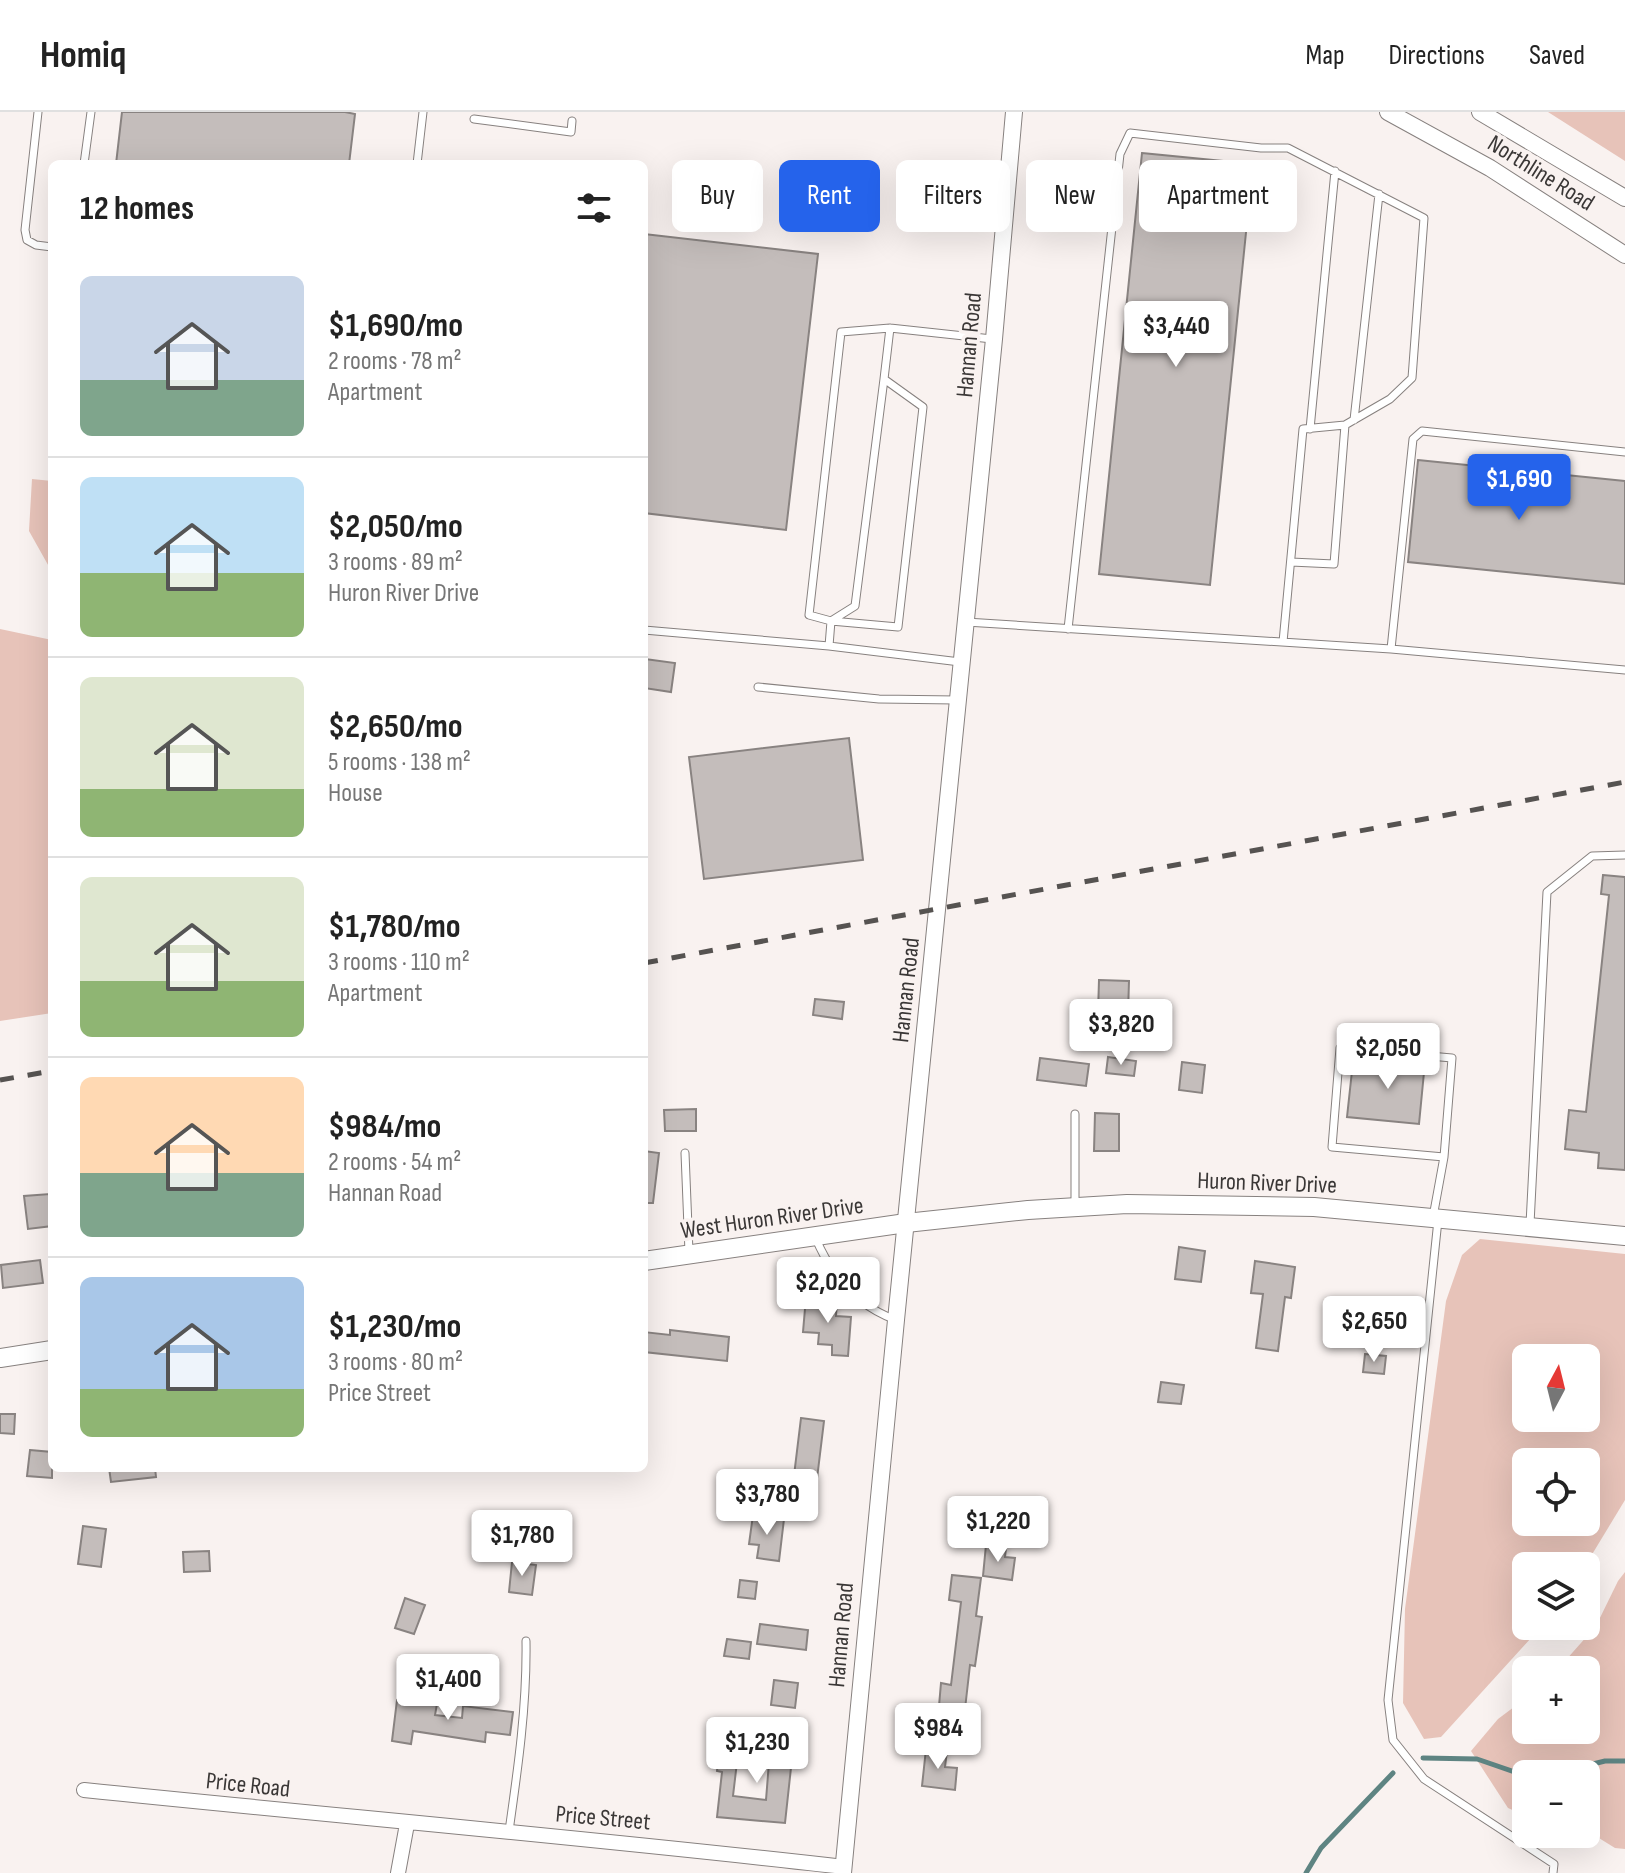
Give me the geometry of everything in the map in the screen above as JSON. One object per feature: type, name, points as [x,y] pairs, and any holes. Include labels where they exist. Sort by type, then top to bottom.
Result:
[{"type":"main road","name":"Huron River Drive","points":[[906,1223],[1075,1207],[1190,1204],[1290,1206],[1625,1236]]},
{"type":"main road","name":"West Huron River Drive","points":[[648,1260],[906,1223]]},
{"type":"main road","points":[[0,1358],[48,1351]]},
{"type":"street","name":"Hannan Road","points":[[844,1870],[1014,112]]},
{"type":"street","name":"Northline Road","points":[[1388,112],[1490,168],[1625,255]]},
{"type":"street","name":"Northline Road","points":[[1480,112],[1625,198]]},
{"type":"street","name":"Price Road","points":[[84,1790],[407,1824]]},
{"type":"street","name":"Price Street","points":[[407,1824],[509,1831],[844,1870]]},
{"type":"street","points":[[398,1873],[407,1824]]},
{"type":"lane","points":[[38,112],[25,230],[27,240],[48,246]]},
{"type":"lane","points":[[85,160],[91,112]]},
{"type":"lane","points":[[417,160],[423,112]]},
{"type":"lane","points":[[474,119],[571,132],[572,121]]},
{"type":"lane","points":[[1068,629],[1120,154],[1130,133],[1261,148],[1288,148],[1424,218],[1412,378],[1390,399],[1345,425],[1303,429],[1283,642]]},
{"type":"lane","points":[[1310,429],[1335,171]]},
{"type":"lane","points":[[1354,420],[1379,194]]},
{"type":"lane","points":[[884,379],[923,407],[898,627],[831,621],[809,615],[841,332],[890,328],[994,339]]},
{"type":"lane","points":[[831,621],[855,606],[890,328]]},
{"type":"lane","points":[[1291,562],[1334,564],[1345,425]]},
{"type":"lane","points":[[1391,649],[1413,439],[1422,431],[1625,452]]},
{"type":"lane","points":[[829,646],[831,621]]},
{"type":"lane","points":[[966,622],[1391,649],[1625,670]]},
{"type":"lane","points":[[648,630],[829,646],[962,662]]},
{"type":"lane","points":[[758,687],[879,699],[958,700]]},
{"type":"lane","points":[[1530,1226],[1547,892],[1592,856],[1625,855]]},
{"type":"lane","points":[[1444,1157],[1332,1147],[1340,1048],[1452,1058],[1444,1157],[1435,1191],[1436,1217],[1388,1700],[1393,1740],[1424,1779],[1554,1864],[1553,1873]]},
{"type":"lane","points":[[1075,1114],[1075,1207]]},
{"type":"lane","points":[[685,1153],[689,1254]]},
{"type":"lane","points":[[816,1237],[834,1274],[854,1295],[878,1314],[896,1320]]},
{"type":"lane","points":[[509,1831],[526,1691],[526,1641]]},
{"type":"shaded area","points":[[1548,112],[1625,112],[1625,161]]},
{"type":"shaded area","points":[[32,479],[48,481],[48,565],[29,531]]},
{"type":"shaded area","points":[[0,629],[48,639],[48,1014],[0,1021]]},
{"type":"shaded area","points":[[1480,1239],[1625,1254],[1625,1500],[1593,1552],[1512,1552],[1512,1640],[1529,1640],[1441,1737],[1424,1739],[1403,1703],[1405,1609],[1446,1301],[1462,1255]]},
{"type":"shaded area","points":[[1625,1572],[1625,1849],[1615,1848],[1600,1839],[1600,1760],[1512,1760],[1512,1810],[1471,1751],[1498,1719],[1512,1708],[1512,1744],[1600,1744],[1600,1656],[1569,1656],[1584,1640],[1600,1640],[1600,1618]]},
{"type":"building","points":[[122,112],[355,114],[349,160],[116,160]]},
{"type":"building","points":[[1142,153],[1213,160],[1141,160]]},
{"type":"building","points":[[1139,182],[1139,232],[1246,232],[1210,585],[1099,574]]},
{"type":"building","points":[[648,234],[818,254],[786,530],[648,513]]},
{"type":"building","points":[[1418,460],[1625,481],[1625,584],[1408,562]]},
{"type":"building","points":[[648,659],[675,663],[671,692],[648,689]]},
{"type":"building","points":[[849,738],[863,860],[704,879],[689,757]]},
{"type":"building","points":[[1603,875],[1625,877],[1625,1170],[1598,1168],[1599,1153],[1565,1149],[1569,1110],[1586,1112],[1609,895],[1601,894]]},
{"type":"building","points":[[1099,980],[1129,981],[1128,1014],[1098,1013]]},
{"type":"building","points":[[815,999],[844,1002],[842,1019],[813,1015]]},
{"type":"building","points":[[1108,1057],[1136,1061],[1134,1076],[1106,1073]]},
{"type":"building","points":[[1368,1057],[1425,1062],[1419,1124],[1347,1117],[1352,1071],[1366,1072]]},
{"type":"building","points":[[1040,1058],[1089,1064],[1086,1086],[1037,1080]]},
{"type":"building","points":[[1182,1062],[1205,1065],[1202,1093],[1179,1090]]},
{"type":"building","points":[[696,1109],[696,1131],[665,1131],[664,1110]]},
{"type":"building","points":[[1095,1113],[1119,1114],[1119,1151],[1094,1151]]},
{"type":"building","points":[[648,1152],[659,1153],[653,1203],[648,1203]]},
{"type":"building","points":[[48,1194],[48,1226],[28,1229],[24,1196]]},
{"type":"building","points":[[1179,1247],[1205,1251],[1201,1282],[1175,1279]]},
{"type":"building","points":[[40,1260],[43,1283],[3,1288],[1,1265]]},
{"type":"building","points":[[1255,1261],[1295,1267],[1291,1298],[1285,1297],[1278,1351],[1256,1348],[1263,1294],[1251,1293]]},
{"type":"building","points":[[806,1297],[837,1300],[836,1316],[851,1317],[848,1356],[832,1355],[832,1345],[818,1344],[819,1333],[803,1332]]},
{"type":"building","points":[[1339,1321],[1371,1324],[1368,1345],[1336,1342]]},
{"type":"building","points":[[670,1330],[729,1337],[727,1361],[648,1352],[648,1332],[670,1335]]},
{"type":"building","points":[[1365,1354],[1386,1356],[1384,1374],[1363,1372]]},
{"type":"building","points":[[1161,1382],[1184,1385],[1181,1404],[1158,1402]]},
{"type":"building","points":[[0,1414],[15,1414],[14,1434],[0,1433]]},
{"type":"building","points":[[801,1418],[824,1421],[816,1487],[793,1484]]},
{"type":"building","points":[[30,1450],[48,1452],[48,1472],[52,1472],[52,1478],[27,1476]]},
{"type":"building","points":[[110,1472],[155,1472],[156,1477],[111,1482]]},
{"type":"building","points":[[753,1515],[784,1519],[779,1561],[757,1558],[759,1545],[749,1544]]},
{"type":"building","points":[[83,1526],[106,1529],[101,1567],[78,1564]]},
{"type":"building","points":[[986,1545],[1006,1548],[1005,1557],[1015,1558],[1012,1580],[983,1576]]},
{"type":"building","points":[[209,1551],[210,1571],[184,1572],[183,1552]]},
{"type":"building","points":[[512,1562],[536,1565],[532,1595],[509,1592]]},
{"type":"building","points":[[952,1575],[981,1578],[976,1616],[982,1617],[975,1666],[970,1665],[965,1709],[939,1706],[941,1683],[951,1685],[961,1602],[949,1600]]},
{"type":"building","points":[[740,1580],[757,1582],[755,1599],[738,1597]]},
{"type":"building","points":[[405,1598],[425,1605],[414,1634],[395,1628]]},
{"type":"building","points":[[760,1624],[808,1630],[806,1650],[757,1644]]},
{"type":"building","points":[[727,1639],[751,1642],[749,1659],[724,1656]]},
{"type":"building","points":[[774,1680],[798,1683],[795,1708],[771,1705]]},
{"type":"building","points":[[397,1700],[437,1704],[435,1715],[462,1718],[463,1706],[513,1712],[510,1735],[486,1732],[485,1742],[413,1731],[411,1744],[392,1741]]},
{"type":"building","points":[[771,1737],[794,1740],[785,1823],[717,1817],[722,1772],[717,1771],[720,1743],[739,1745],[733,1796],[766,1800]]},
{"type":"building","points":[[926,1749],[947,1751],[945,1767],[957,1768],[955,1790],[922,1786]]},
{"type":"waterway","points":[[1423,1758],[1477,1759],[1512,1771]]},
{"type":"waterway","points":[[1600,1762],[1625,1761]]},
{"type":"waterway","points":[[1306,1873],[1321,1848],[1393,1773]]},
{"type":"railway","points":[[648,962],[1625,782]]},
{"type":"railway","points":[[0,1080],[48,1072]]}]
